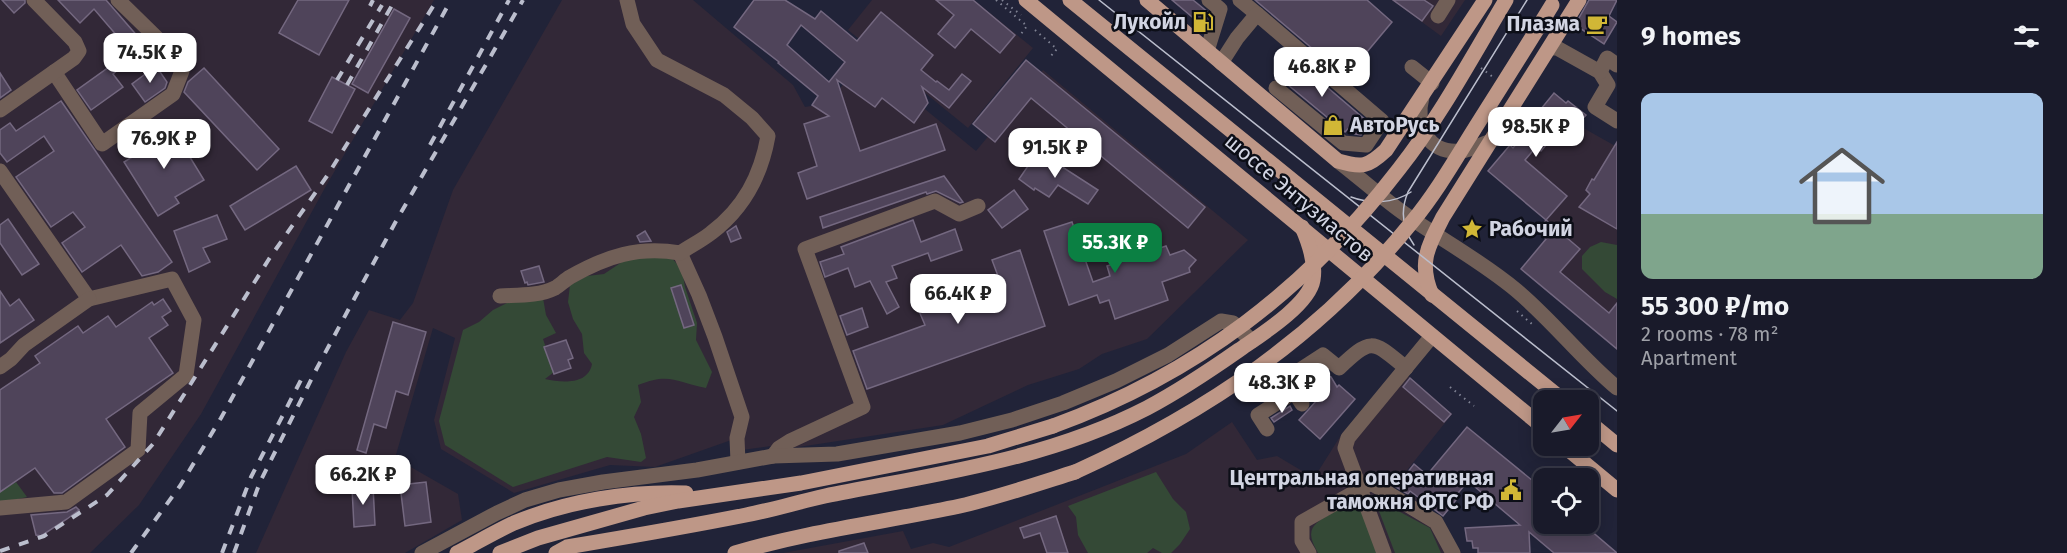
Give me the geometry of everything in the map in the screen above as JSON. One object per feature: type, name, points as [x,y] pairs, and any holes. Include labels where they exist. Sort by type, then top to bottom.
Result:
[{"type":"main road","name":"шоссе Энтузиастов","points":[[1026,0],[1533,419]]},
{"type":"main road","name":"шоссе Энтузиастов","points":[[1070,0],[1551,390]]},
{"type":"main road","points":[[1147,0],[1338,161],[1353,165],[1364,165],[1375,161],[1386,150],[1485,0]]},
{"type":"main road","points":[[500,553],[592,521],[678,501],[801,483],[988,446],[1097,410],[1140,389],[1183,365],[1233,332],[1280,297],[1337,244],[1401,168],[1434,119],[1506,0]]},
{"type":"main road","points":[[1432,295],[1425,279],[1425,258],[1434,234],[1579,0]]},
{"type":"main road","points":[[735,553],[807,534],[962,505],[1020,490],[1075,472],[1124,450],[1175,423],[1244,379],[1326,314],[1369,272],[1412,222],[1440,183],[1554,2]]},
{"type":"main road","points":[[556,553],[567,547],[748,515],[824,497],[940,476],[1058,445],[1104,427],[1146,408],[1187,385],[1272,327],[1307,294],[1313,280],[1311,249],[1302,227]]},
{"type":"main road","points":[[1599,430],[1617,445]]},
{"type":"main road","points":[[1576,456],[1617,489]]},
{"type":"main road","points":[[801,483],[940,476]]},
{"type":"main road","points":[[457,553],[513,524],[541,513],[579,503],[655,492],[721,495]]},
{"type":"street","points":[[0,110],[74,58],[80,51],[75,42],[34,0]]},
{"type":"street","points":[[54,72],[102,144],[173,94],[182,71],[159,40],[118,0]]},
{"type":"street","points":[[501,296],[528,295],[554,288],[588,268],[633,251],[659,250],[680,253],[711,233],[738,207],[764,162],[768,136],[752,118],[724,95],[657,60],[633,24],[627,0]]},
{"type":"street","points":[[1207,51],[1220,9],[1209,0]]},
{"type":"street","points":[[1240,0],[1382,121],[1366,145],[1343,143],[1278,85],[1265,100]]},
{"type":"street","points":[[1438,16],[1448,0]]},
{"type":"street","points":[[1221,63],[1237,38],[1257,14]]},
{"type":"street","points":[[1550,48],[1557,48],[1608,82]]},
{"type":"street","points":[[1617,64],[1607,58],[1608,82],[1595,107],[1617,121]]},
{"type":"street","points":[[1412,68],[1432,83]]},
{"type":"street","points":[[1422,97],[1419,110],[1420,124],[1428,138],[1437,146],[1461,151],[1476,148],[1491,141]]},
{"type":"street","points":[[1338,161],[1403,213],[1488,268],[1517,291],[1617,388]]},
{"type":"street","points":[[0,171],[89,299]]},
{"type":"street","points":[[773,456],[779,448],[790,441],[863,407],[805,249],[935,201],[959,214],[978,206]]},
{"type":"street","points":[[680,253],[716,337],[742,417],[737,438],[738,462]]},
{"type":"street","points":[[0,367],[24,345],[89,299],[172,279],[194,320],[186,375],[140,412],[138,450],[66,502],[0,508]]},
{"type":"street","points":[[422,553],[496,513],[525,500],[559,490],[698,470],[773,456],[837,454],[960,433],[1012,420],[1063,403],[1116,381],[1168,355],[1221,321],[1233,323],[1252,341]]},
{"type":"street","points":[[1384,553],[1345,448],[1348,438],[1432,336]]},
{"type":"street","points":[[1267,429],[1258,415],[1298,398],[1286,380],[1323,355],[1339,368],[1358,350],[1366,345],[1375,345],[1406,368]]},
{"type":"street","points":[[1310,553],[1302,541],[1302,522],[1371,483],[1436,522],[1453,553]]},
{"type":"path","points":[[996,0],[1027,26],[1021,33]]},
{"type":"path","points":[[1002,0],[1021,15]]},
{"type":"path","points":[[1035,30],[1057,49],[1050,57]]},
{"type":"path","points":[[1473,63],[1497,80]]},
{"type":"path","points":[[1517,311],[1534,326]]},
{"type":"path","points":[[1450,387],[1474,406]]},
{"type":"shaded area","points":[[0,0],[434,0],[326,186],[201,414],[139,505],[90,553],[0,553]]},
{"type":"shaded area","points":[[562,0],[693,0],[793,85],[805,107],[828,103],[864,59],[976,151],[1043,70],[1248,240],[1147,339],[1102,354],[1079,369],[1028,385],[943,425],[792,448],[771,446],[742,450],[737,438],[655,467],[610,465],[514,493],[441,449],[434,420],[455,338],[433,328],[395,458],[458,494],[462,520],[405,553],[256,553],[346,352],[369,310],[400,320],[413,303],[453,190]]},
{"type":"shaded area","points":[[872,0],[974,0],[1033,48],[968,128],[848,30]]},
{"type":"shaded area","points":[[1392,0],[1465,0],[1441,36]]},
{"type":"shaded area","points":[[1554,93],[1586,115],[1578,125],[1617,147],[1617,349],[1521,269],[1546,239],[1537,231],[1546,220],[1488,171],[1510,145],[1513,148],[1525,135],[1522,132]]},
{"type":"shaded area","points":[[1407,375],[1452,414],[1392,489],[1406,499],[1411,493],[1438,517],[1461,553],[783,553],[903,531],[911,549],[933,543],[949,547],[1186,454],[1232,422],[1257,460],[1277,456],[1314,478],[1343,432]]},
{"type":"green space","points":[[1601,242],[1617,245],[1617,299],[1605,292],[1582,269],[1582,256],[1590,247]]},
{"type":"green space","points":[[634,254],[671,257],[682,270],[697,323],[696,340],[712,372],[706,388],[666,379],[638,385],[641,402],[634,417],[641,434],[646,458],[641,462],[607,457],[513,487],[445,445],[439,421],[463,330],[509,302],[543,298],[546,315],[556,333],[543,339],[554,372],[545,379],[566,382],[580,379],[590,371],[592,364],[584,353],[582,334],[573,319],[568,302],[570,285],[587,276],[604,274]]},
{"type":"green space","points":[[1156,472],[1173,499],[1186,512],[1190,529],[1180,544],[1171,553],[1162,553],[1153,548],[1147,553],[1088,553],[1078,535],[1076,517],[1068,506]]},
{"type":"green space","points":[[16,482],[27,497],[0,503],[0,492]]},
{"type":"green space","points":[[1374,498],[1430,528],[1441,553],[1395,553]]},
{"type":"green space","points":[[1354,503],[1361,506],[1381,553],[1318,553],[1312,539],[1312,529],[1319,521]]},
{"type":"building","points":[[2,0],[25,0],[25,3],[14,13]]},
{"type":"building","points":[[58,0],[106,0],[146,46],[113,74],[123,87],[91,110],[77,90],[113,64],[108,58],[124,44],[94,9],[80,23]]},
{"type":"building","points":[[298,0],[349,0],[319,55],[279,33]]},
{"type":"building","points":[[754,0],[785,0],[815,19],[821,11],[857,41],[881,12],[933,55],[921,70],[936,82],[949,90],[962,74],[971,81],[949,108],[922,87],[928,103],[914,123],[882,98],[875,107],[837,80],[860,151],[936,124],[945,150],[807,199],[798,173],[817,166],[804,124],[829,116],[812,105],[818,96],[734,27]],"holes":[[[801,25],[845,62],[829,82],[787,45]]]},
{"type":"building","points":[[936,0],[973,0],[1015,35],[1000,53],[971,29],[955,48],[938,34],[954,15]]},
{"type":"building","name":"Лукойл","points":[[1172,0],[1193,0],[1209,13],[1204,27]]},
{"type":"building","points":[[1255,0],[1367,0],[1392,22],[1346,77]]},
{"type":"building","points":[[1393,0],[1424,0],[1433,6],[1422,21]]},
{"type":"building","points":[[1589,0],[1617,0],[1609,16],[1617,22],[1604,44],[1575,25]]},
{"type":"building","points":[[394,9],[410,18],[368,93],[352,84]]},
{"type":"building","points":[[1293,58],[1369,123],[1361,135],[1348,129],[1345,132],[1282,80],[1275,79]]},
{"type":"building","points":[[1026,60],[1205,207],[1188,228],[1031,98],[995,142],[973,124]]},
{"type":"building","points":[[156,66],[167,82],[165,88],[145,102],[132,84]]},
{"type":"building","points":[[204,68],[279,149],[257,170],[184,92],[188,82]]},
{"type":"building","points":[[0,73],[11,90],[0,98]]},
{"type":"building","points":[[332,77],[355,89],[332,133],[309,121]]},
{"type":"building","points":[[1554,93],[1586,115],[1577,125],[1569,118],[1541,151],[1536,147],[1525,160],[1567,196],[1546,220],[1488,171],[1510,145],[1513,148],[1525,134],[1522,132]]},
{"type":"building","points":[[61,101],[172,262],[158,272],[142,276],[121,245],[82,272],[62,243],[85,227],[73,212],[51,227],[16,177],[54,151],[44,136],[7,162],[0,153],[0,130],[10,123],[16,131]]},
{"type":"building","points":[[169,123],[204,180],[175,197],[179,203],[158,216],[124,162],[150,146],[144,138]]},
{"type":"building","points":[[1617,142],[1617,229],[1579,207],[1590,194],[1586,190]]},
{"type":"building","points":[[1037,153],[1098,190],[1088,204],[1058,185],[1049,197],[1019,179]]},
{"type":"building","points":[[296,166],[311,190],[245,230],[230,206]]},
{"type":"building","points":[[944,176],[963,202],[960,203],[936,191],[927,194],[926,192],[823,228],[820,217]]},
{"type":"building","points":[[1014,190],[1028,209],[1002,228],[988,210]]},
{"type":"building","points":[[217,215],[227,239],[203,248],[210,262],[189,272],[174,231]]},
{"type":"building","points":[[8,219],[39,264],[22,275],[0,243],[0,225]]},
{"type":"building","points":[[913,220],[921,242],[955,229],[962,250],[931,261],[928,253],[892,266],[897,278],[886,282],[899,307],[887,314],[870,281],[855,287],[848,268],[825,277],[820,262],[844,254],[841,247]]},
{"type":"building","points":[[1546,220],[1580,249],[1560,272],[1609,313],[1617,303],[1617,349],[1521,269],[1546,239],[1537,231]]},
{"type":"building","points":[[1072,222],[1093,282],[1110,276],[1107,266],[1166,246],[1170,255],[1184,250],[1196,260],[1189,268],[1190,272],[1162,282],[1168,300],[1115,319],[1109,300],[1100,303],[1097,295],[1069,305],[1044,231]]},
{"type":"building","points":[[736,226],[741,238],[731,242],[727,232]]},
{"type":"building","points":[[645,231],[651,241],[640,242],[637,236]]},
{"type":"building","points":[[1020,250],[1045,326],[867,389],[853,351],[925,325],[916,304],[998,276],[992,260]]},
{"type":"building","points":[[539,266],[544,282],[528,285],[527,282],[525,283],[521,271]]},
{"type":"building","points":[[681,285],[694,325],[684,328],[671,288]]},
{"type":"building","points":[[0,291],[10,306],[19,299],[34,320],[0,343]]},
{"type":"building","points":[[163,299],[171,311],[162,317],[168,325],[149,338],[173,373],[106,419],[125,447],[62,493],[54,493],[35,468],[0,492],[0,390],[40,363],[35,356],[78,326],[83,333],[108,316],[116,327],[152,302],[154,305]]},
{"type":"building","points":[[862,308],[868,327],[847,335],[840,316]]},
{"type":"building","points":[[393,322],[426,332],[408,395],[396,391],[386,428],[374,424],[366,453],[357,450]]},
{"type":"building","points":[[566,340],[573,358],[568,360],[571,368],[554,374],[544,347]]},
{"type":"building","points":[[1318,373],[1331,377],[1337,387],[1339,385],[1355,399],[1320,439],[1299,420],[1318,399],[1308,385],[1310,377]]},
{"type":"building","points":[[1410,378],[1451,414],[1444,422],[1403,387]]},
{"type":"building","points":[[1290,406],[1292,410],[1274,422],[1271,418]]},
{"type":"building","name":"Центральная оперативная таможня ФТС РФ","points":[[1467,427],[1533,481],[1533,534],[1595,534],[1617,553],[1554,553],[1529,532],[1530,553],[1478,553],[1478,548],[1473,548],[1472,541],[1467,541],[1465,528],[1520,525],[1468,481],[1443,516],[1410,491],[1408,494],[1396,487],[1414,464],[1427,475]]},
{"type":"building","points":[[426,482],[431,522],[405,526],[400,485]]},
{"type":"building","points":[[373,486],[375,525],[354,527],[352,488]]},
{"type":"building","points":[[76,507],[79,510],[67,519],[41,536],[36,535],[31,515],[67,512]]},
{"type":"building","points":[[1056,516],[1068,553],[1047,553],[1040,533],[1024,538],[1020,528]]},
{"type":"building","points":[[864,543],[868,553],[839,553],[839,551]]},
{"type":"tram line","points":[[1099,0],[1617,411]]},
{"type":"tram line","points":[[1414,245],[1407,232],[1403,213],[1408,192],[1527,0]]},
{"type":"tram line","points":[[1351,197],[1381,202],[1397,199],[1411,192]]},
{"type":"railway","points":[[370,6],[373,0]]},
{"type":"railway","points":[[347,85],[395,0]]},
{"type":"railway","points":[[0,551],[44,536],[107,495],[153,444],[269,259],[327,176],[437,0]]},
{"type":"railway","points":[[131,553],[180,486],[221,418],[451,0]]},
{"type":"railway","points":[[430,145],[509,0]]},
{"type":"railway","points":[[234,553],[260,482],[317,368],[395,223],[523,0]]},
{"type":"railway","points":[[337,80],[382,5]]},
{"type":"railway","points":[[222,553],[251,477],[303,376]]},
{"type":"place","name":"Лукойл","points":[[1203,22]]},
{"type":"place","name":"Плазма","points":[[1597,24]]},
{"type":"place","name":"АвтоРусь","points":[[1333,125]]},
{"type":"place","name":"Рабочий","points":[[1472,229]]},
{"type":"place","name":"Центральная оперативная таможня ФТС РФ","points":[[1511,490]]}]
